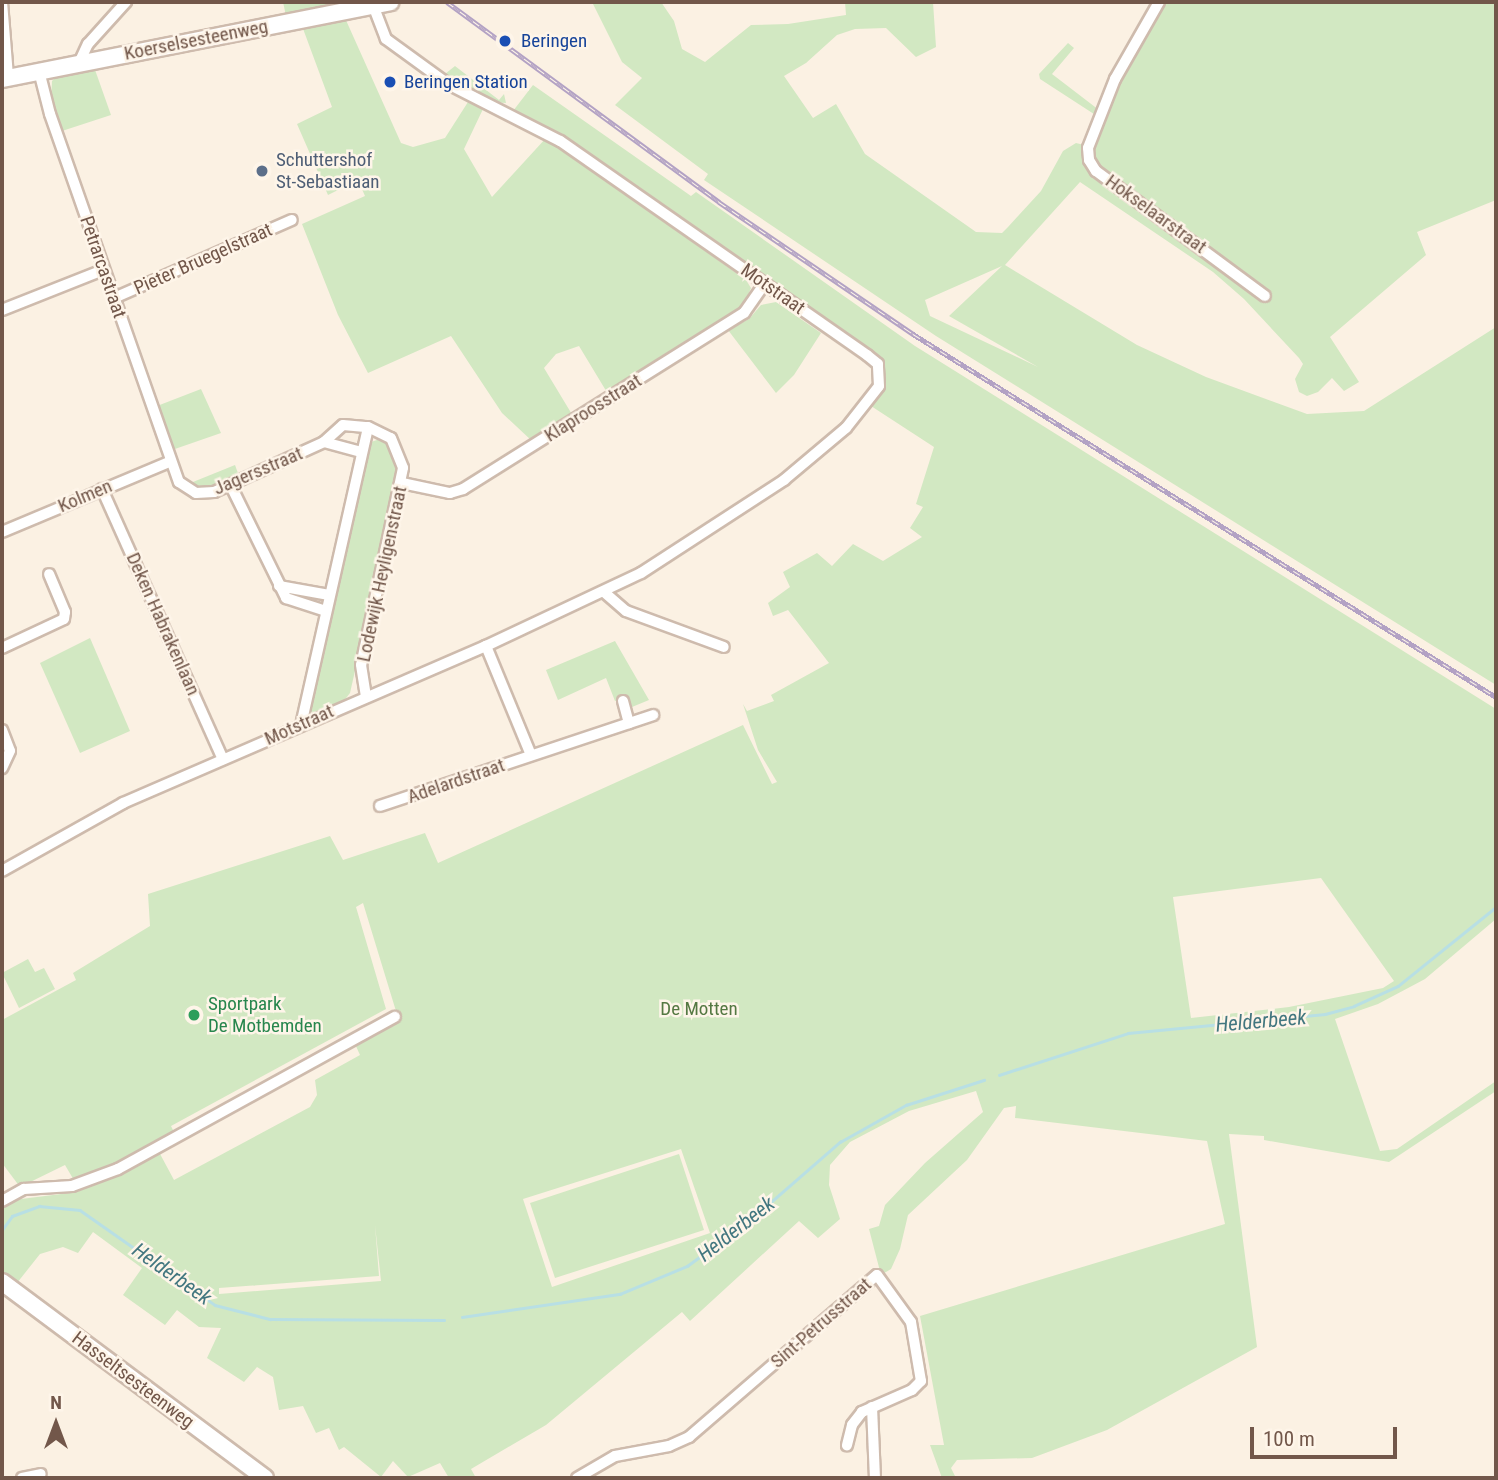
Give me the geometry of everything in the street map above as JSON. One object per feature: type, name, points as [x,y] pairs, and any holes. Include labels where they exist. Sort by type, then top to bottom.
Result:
[{"type":"street","points":[[2,2],[5,78]]},
{"type":"street","points":[[79,63],[88,44],[126,2]]},
{"type":"street","name":"Koerselsesteenweg","points":[[5,78],[390,2]]},
{"type":"street","name":"Hokselaarstraat","points":[[1159,2],[1115,79],[1088,148],[1089,160],[1096,171],[1265,296]]},
{"type":"street","name":"Motstraat","points":[[2,871],[69,830],[366,695],[486,646],[604,592],[688,546],[784,480],[846,428],[879,386],[878,363],[765,283],[560,141],[467,94],[386,40],[373,5]]},
{"type":"street","name":"Petrarcastraat","points":[[39,71],[103,271],[169,462]]},
{"type":"street","name":"Pieter Bruegelstraat","points":[[114,298],[292,220]]},
{"type":"street","name":"Pieter Bruegelstraat","points":[[2,310],[103,271]]},
{"type":"street","name":"Klaproosstraat","points":[[402,483],[450,493],[463,489],[744,313],[765,283]]},
{"type":"street","points":[[301,725],[368,427],[343,425],[324,442]]},
{"type":"street","name":"Lodewijk Heyligenstraat","points":[[366,695],[361,665],[402,483],[401,458],[391,438],[368,427]]},
{"type":"street","name":"Jagersstraat","points":[[169,462],[190,491],[205,494],[231,486],[324,442],[361,452]]},
{"type":"street","name":"Kolmen","points":[[2,532],[169,462]]},
{"type":"street","points":[[231,486],[279,586],[289,601],[326,611]]},
{"type":"street","name":"Deken Habrakenlaan","points":[[102,489],[223,759]]},
{"type":"street","points":[[2,648],[64,620],[65,612],[49,574]]},
{"type":"street","points":[[279,586],[328,596]]},
{"type":"street","points":[[604,592],[626,611],[724,647]]},
{"type":"street","name":"Adelardstraat","points":[[486,646],[531,755]]},
{"type":"street","points":[[624,701],[629,723]]},
{"type":"street","name":"Adelardstraat","points":[[380,806],[653,715]]},
{"type":"street","points":[[2,730],[10,751],[2,768]]},
{"type":"street","points":[[2,1201],[24,1189],[72,1186],[118,1169],[395,1017]]},
{"type":"street","name":"Sint-Petrusstraat","points":[[577,1478],[615,1456],[669,1446],[689,1437],[877,1275],[911,1322],[922,1376],[917,1387],[872,1407],[856,1419],[847,1445]]},
{"type":"street","name":"Hasseltsesteenweg","points":[[2,1282],[265,1478]]},
{"type":"street","points":[[872,1407],[874,1478]]},
{"type":"street","points":[[22,1478],[41,1474]]},
{"type":"green space","points":[[283,2],[348,2],[348,4],[286,16]]},
{"type":"green space","points":[[592,2],[661,2],[674,21],[682,49],[705,62],[751,25],[788,24],[846,15],[845,2],[933,2],[936,47],[916,57],[886,28],[855,29],[837,35],[806,63],[784,76],[813,118],[836,104],[865,154],[976,232],[1002,233],[1041,191],[1063,151],[1076,143],[1084,145],[1084,162],[1094,175],[1225,260],[1099,168],[1093,159],[1092,148],[1120,79],[1163,2],[1496,2],[1496,200],[1417,232],[1426,255],[1330,337],[1359,382],[1344,391],[1332,378],[1318,392],[1307,396],[1299,392],[1295,379],[1303,364],[1244,299],[1213,272],[1080,182],[1005,265],[1137,345],[1206,377],[1307,414],[1364,411],[1496,327],[1496,685],[936,336],[704,180],[708,174],[615,105],[642,78],[622,62]],"holes":[[[1002,266],[949,316],[1038,367],[930,316],[925,300]]]},
{"type":"green space","points":[[345,18],[401,143],[413,147],[445,138],[468,102],[483,109],[464,149],[492,197],[546,138],[746,280],[751,288],[744,305],[608,394],[579,346],[556,354],[544,368],[573,416],[532,441],[502,413],[451,336],[368,373],[338,315],[302,224],[365,196],[358,180],[328,195],[297,124],[332,107],[302,26]]},
{"type":"green space","points":[[1068,43],[1074,48],[1052,74],[1099,110],[1097,116],[1040,79],[1039,74]]},
{"type":"green space","points":[[455,66],[499,100],[504,94],[506,103],[492,102],[445,74]]},
{"type":"green space","points":[[94,67],[111,115],[62,131],[51,101],[52,81],[58,75]]},
{"type":"green space","name":"De Motten","points":[[533,85],[691,196],[696,192],[915,346],[1496,709],[1496,919],[1425,979],[1378,1004],[1335,1019],[1380,1151],[1397,1149],[1496,1081],[1496,1091],[1389,1162],[1264,1140],[1264,1136],[1229,1134],[1257,1347],[1107,1430],[1032,1458],[957,1460],[951,1468],[956,1478],[942,1478],[930,1445],[944,1445],[920,1316],[1225,1224],[1207,1141],[1015,1118],[1016,1106],[1004,1108],[967,1160],[908,1215],[900,1249],[891,1269],[881,1275],[869,1229],[879,1226],[885,1205],[925,1163],[983,1112],[976,1091],[909,1111],[850,1142],[830,1165],[829,1185],[840,1219],[818,1238],[799,1221],[690,1321],[682,1312],[546,1425],[471,1469],[476,1478],[449,1478],[440,1463],[408,1477],[393,1461],[381,1477],[344,1447],[339,1450],[329,1428],[316,1433],[303,1406],[279,1410],[273,1377],[257,1367],[244,1382],[207,1358],[221,1328],[199,1327],[177,1310],[165,1325],[123,1295],[142,1268],[93,1232],[78,1253],[63,1247],[40,1254],[17,1283],[2,1272],[2,1209],[13,1200],[77,1192],[159,1152],[174,1180],[310,1107],[317,1095],[315,1080],[360,1055],[355,1044],[399,1021],[363,903],[356,907],[386,1009],[171,1126],[175,1134],[115,1165],[75,1182],[65,1165],[20,1187],[2,1163],[2,1020],[76,980],[73,973],[150,926],[148,894],[330,836],[343,860],[425,833],[438,863],[743,725],[772,784],[777,782],[758,750],[743,704],[747,711],[774,701],[771,695],[829,663],[788,610],[773,616],[768,603],[790,587],[783,572],[817,553],[832,566],[853,544],[883,561],[922,537],[910,528],[923,507],[916,504],[934,447],[871,406],[884,388],[885,366],[879,356],[570,142],[513,111]],"holes":[[[1321,878],[1394,981],[1383,988],[1289,1007],[1191,1018],[1173,897]],[[681,1149],[710,1233],[552,1287],[523,1199]],[[375,1225],[381,1281],[219,1294],[219,1288],[379,1276]]]},
{"type":"green space","points":[[776,302],[821,333],[794,375],[776,393],[728,330],[749,319],[761,305]]},
{"type":"green space","points":[[201,389],[221,433],[172,450],[157,406]]},
{"type":"green space","points":[[383,438],[400,472],[350,693],[343,702],[312,713],[308,708],[368,443]]},
{"type":"green space","points":[[235,465],[239,476],[210,488],[188,484]]},
{"type":"green space","points":[[90,638],[130,731],[80,753],[40,663]]},
{"type":"green space","points":[[615,641],[649,700],[632,707],[629,697],[615,701],[606,678],[558,700],[546,670]]},
{"type":"green space","points":[[28,959],[35,972],[44,968],[55,989],[19,1008],[2,973]]},
{"type":"green space","points":[[679,1154],[704,1230],[555,1278],[530,1203]]},
{"type":"waterway","name":"Helderbeek","points":[[999,1075],[1128,1033],[1325,1014],[1354,1006],[1398,986],[1496,907]]},
{"type":"waterway","name":"Helderbeek","points":[[462,1317],[620,1294],[687,1266],[749,1221],[840,1142],[906,1105],[984,1080]]},
{"type":"waterway","name":"Helderbeek","points":[[2,1230],[12,1216],[39,1206],[80,1210],[215,1305],[270,1319],[444,1320]]},
{"type":"railway","points":[[447,2],[719,202],[913,334],[1496,697]]},
{"type":"place","name":"Beringen","points":[[505,41]]},
{"type":"place","name":"Beringen Station","points":[[390,82]]},
{"type":"place","name":"Schuttershof St-Sebastiaan","points":[[262,171]]},
{"type":"place","name":"Sportpark De Motbemden","points":[[194,1015]]}]
